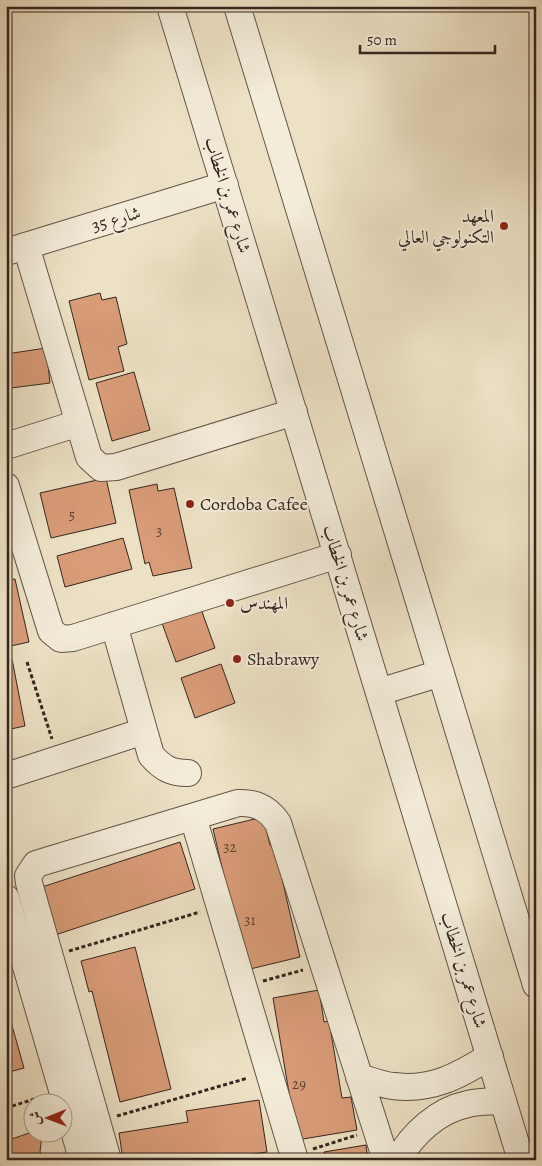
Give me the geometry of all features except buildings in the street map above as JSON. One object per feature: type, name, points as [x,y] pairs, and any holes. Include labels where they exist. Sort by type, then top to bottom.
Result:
[{"type":"street","name":"شارع عمر بن الخطاب","points":[[170,6],[521,1160]]},
{"type":"street","points":[[237,6],[536,985]]},
{"type":"street","name":"شارع 35","points":[[16,249],[225,185]]},
{"type":"street","points":[[16,249],[94,464],[108,469],[294,412]]},
{"type":"street","points":[[6,446],[79,423]]},
{"type":"street","points":[[6,486],[51,632],[61,639],[67,640],[338,555]]},
{"type":"street","points":[[114,625],[151,755],[160,766],[174,773],[188,773]]},
{"type":"street","points":[[379,692],[441,673]]},
{"type":"street","points":[[6,776],[144,731]]},
{"type":"street","points":[[108,1160],[98,1122],[27,963],[28,876],[36,864],[238,803],[250,803],[261,806],[271,813],[278,823],[386,1160]]},
{"type":"street","points":[[193,817],[294,1157]]},
{"type":"street","points":[[6,898],[27,963],[79,1148],[80,1160]]},
{"type":"street","points":[[359,1077],[393,1086],[428,1085],[461,1075],[490,1056]]},
{"type":"street","points":[[398,1160],[408,1142],[434,1118],[467,1104],[503,1100]]},
{"type":"path","points":[[27,662],[59,759]]},
{"type":"path","points":[[27,963],[219,906]]},
{"type":"path","points":[[243,987],[323,964]]},
{"type":"path","points":[[98,1122],[269,1072]]},
{"type":"path","points":[[6,1108],[62,1090]]},
{"type":"path","points":[[294,1157],[376,1130]]},
{"type":"place","name":"المعهد التكنولوجي العالي","points":[[504,226]]},
{"type":"place","name":"Cordoba Cafee","points":[[190,504]]},
{"type":"place","name":"المهندس","points":[[230,603]]},
{"type":"place","name":"Shabrawy","points":[[237,659]]}]
